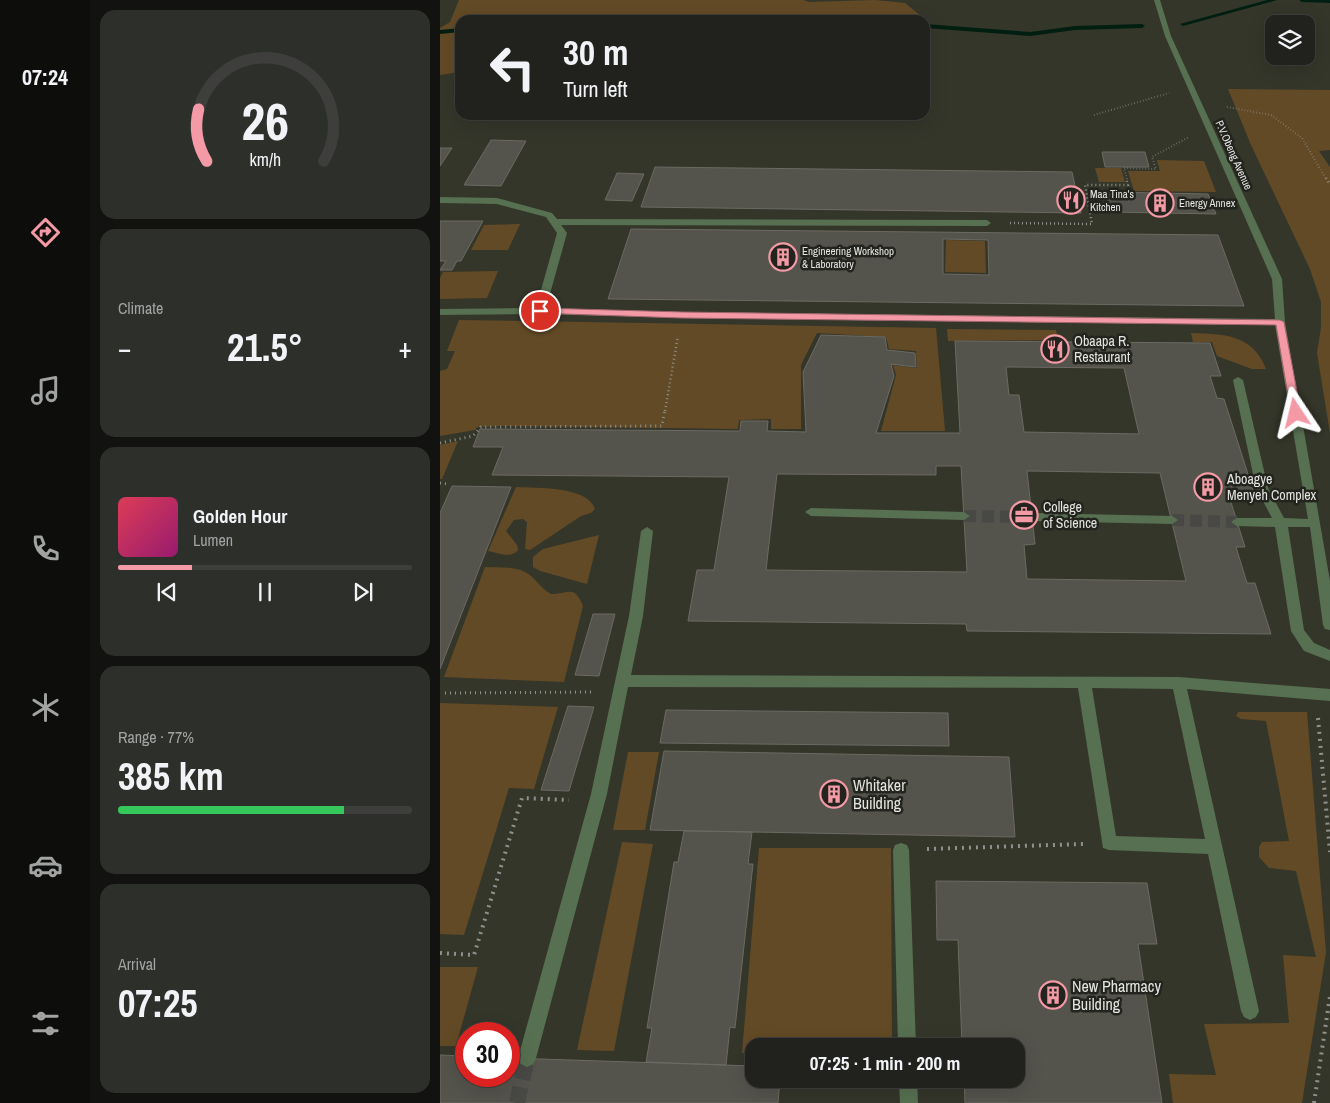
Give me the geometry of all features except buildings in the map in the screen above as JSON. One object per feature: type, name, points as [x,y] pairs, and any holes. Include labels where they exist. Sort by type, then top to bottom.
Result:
[{"type":"street","name":"P.V.Obeng Avenue","points":[[1157,0],[1168,36],[1277,279],[1280,322],[1329,604],[1330,625]]},
{"type":"street","points":[[440,200],[497,201],[549,215],[562,233],[540,311]]},
{"type":"street","points":[[554,222],[987,223]]},
{"type":"street","points":[[440,312],[540,311],[682,315],[1280,322]]},
{"type":"street","points":[[1238,380],[1262,488],[1280,522],[1298,631],[1309,647],[1330,656]]},
{"type":"street","points":[[810,512],[964,516]]},
{"type":"street","points":[[1032,517],[1172,520]]},
{"type":"street","points":[[1237,522],[1315,523]]},
{"type":"street","points":[[527,1058],[597,800],[636,616],[647,531]]},
{"type":"street","points":[[621,687],[1084,682],[1179,683],[1323,694]]},
{"type":"street","points":[[1084,682],[1109,843],[1215,847]]},
{"type":"street","points":[[1179,683],[1250,1011]]},
{"type":"street","points":[[901,850],[907,1038]]},
{"type":"street","points":[[908,1088],[909,1103]]},
{"type":"path","points":[[1094,115],[1191,86]]},
{"type":"path","points":[[1227,107],[1271,116],[1302,138],[1330,185]]},
{"type":"path","points":[[987,223],[1092,224],[1085,185],[1128,185],[1124,168],[1156,169],[1152,156],[1209,128]]},
{"type":"path","points":[[440,443],[473,436],[481,427],[662,426],[682,315]]},
{"type":"path","points":[[440,483],[448,484]]},
{"type":"path","points":[[445,693],[621,687]]},
{"type":"path","points":[[1323,694],[1330,852]]},
{"type":"path","points":[[440,953],[474,955],[522,798],[597,800]]},
{"type":"path","points":[[901,850],[1109,843]]},
{"type":"path","points":[[1314,1103],[1330,996]]},
{"type":"shaded area","points":[[440,0],[1330,0],[1330,1103],[440,1103]]},
{"type":"shaded area","points":[[459,0],[803,0],[809,2],[875,0],[905,3],[920,15],[455,15],[455,73],[440,75],[440,28],[450,22]]},
{"type":"shaded area","points":[[1228,89],[1330,90],[1330,150],[1319,151],[1330,167],[1330,433],[1317,353],[1321,327],[1321,302],[1310,269],[1251,145]]},
{"type":"shaded area","points":[[1157,160],[1204,161],[1216,192],[1134,191],[1128,171],[1160,171]]},
{"type":"shaded area","points":[[1095,168],[1121,168],[1125,182],[1099,182]]},
{"type":"shaded area","points":[[520,224],[508,250],[471,250],[484,225]]},
{"type":"shaded area","points":[[946,240],[985,241],[986,273],[945,272]]},
{"type":"shaded area","points":[[498,271],[487,298],[440,299],[440,278],[443,272]]},
{"type":"shaded area","points":[[459,320],[936,328],[945,431],[881,431],[896,375],[893,365],[917,368],[916,351],[889,349],[886,337],[817,333],[801,365],[801,429],[771,429],[771,419],[739,420],[738,429],[501,426],[477,427],[475,430],[440,436],[440,371],[447,369],[455,351],[447,351]]},
{"type":"shaded area","points":[[947,329],[1056,330],[1058,340],[948,341]]},
{"type":"shaded area","points":[[1191,333],[1214,334],[1236,338],[1245,342],[1260,357],[1266,369],[1252,369],[1217,356],[1212,342],[1193,342]]},
{"type":"shaded area","points":[[458,441],[442,479],[440,479],[440,445]]},
{"type":"shaded area","points":[[516,487],[548,488],[572,492],[590,501],[595,509],[591,513],[581,516],[530,550],[525,549],[527,522],[523,519],[514,520],[506,531],[517,545],[518,550],[508,555],[488,551]]},
{"type":"shaded area","points":[[599,535],[587,584],[540,571],[533,567],[533,557],[543,549]]},
{"type":"shaded area","points":[[485,567],[521,570],[531,576],[551,594],[570,592],[577,595],[580,599],[583,606],[564,682],[444,677]]},
{"type":"shaded area","points":[[440,703],[558,707],[534,789],[509,788],[464,935],[440,934]]},
{"type":"shaded area","points":[[1238,712],[1307,712],[1326,952],[1302,1103],[1173,1103],[1169,1074],[1216,1075],[1204,1024],[1289,1023],[1283,955],[1316,957],[1296,871],[1269,868],[1259,857],[1259,847],[1262,842],[1289,841],[1266,721],[1241,719],[1236,716]]},
{"type":"shaded area","points":[[628,752],[659,752],[645,830],[613,830]]},
{"type":"shaded area","points":[[622,842],[653,844],[614,1051],[577,1050]]},
{"type":"shaded area","points":[[759,848],[891,848],[892,1038],[745,1038],[745,1053],[742,1053]]},
{"type":"shaded area","points":[[440,967],[478,967],[463,1022],[455,1022],[455,1046],[440,1046]]},
{"type":"waterway","points":[[1183,24],[1274,0]]},
{"type":"waterway","points":[[1302,0],[1330,1]]},
{"type":"waterway","points":[[930,26],[1030,34],[1075,28],[1142,26]]},
{"type":"waterway","points":[[440,32],[455,30]]},
{"type":"tunnel","points":[[964,516],[1032,517]]},
{"type":"tunnel","points":[[1172,520],[1237,522]]},
{"type":"tunnel","points":[[517,1103],[527,1058]]},
{"type":"place","name":"Maa Tina's Kitchen","points":[[1071,200]]},
{"type":"place","name":"Energy Annex","points":[[1160,203]]},
{"type":"place","name":"Engineering Workshop & Laboratory","points":[[783,257]]},
{"type":"place","name":"Obaapa R. Restaurant","points":[[1055,349]]},
{"type":"place","name":"Aboagye Menyeh Complex","points":[[1208,487]]},
{"type":"place","name":"College of Science","points":[[1024,515]]},
{"type":"place","name":"Whitaker Building","points":[[834,794]]},
{"type":"place","name":"New Pharmacy Building","points":[[1053,995]]},
{"type":"route","points":[[540,311],[682,315],[1280,322],[1296,413]]}]
